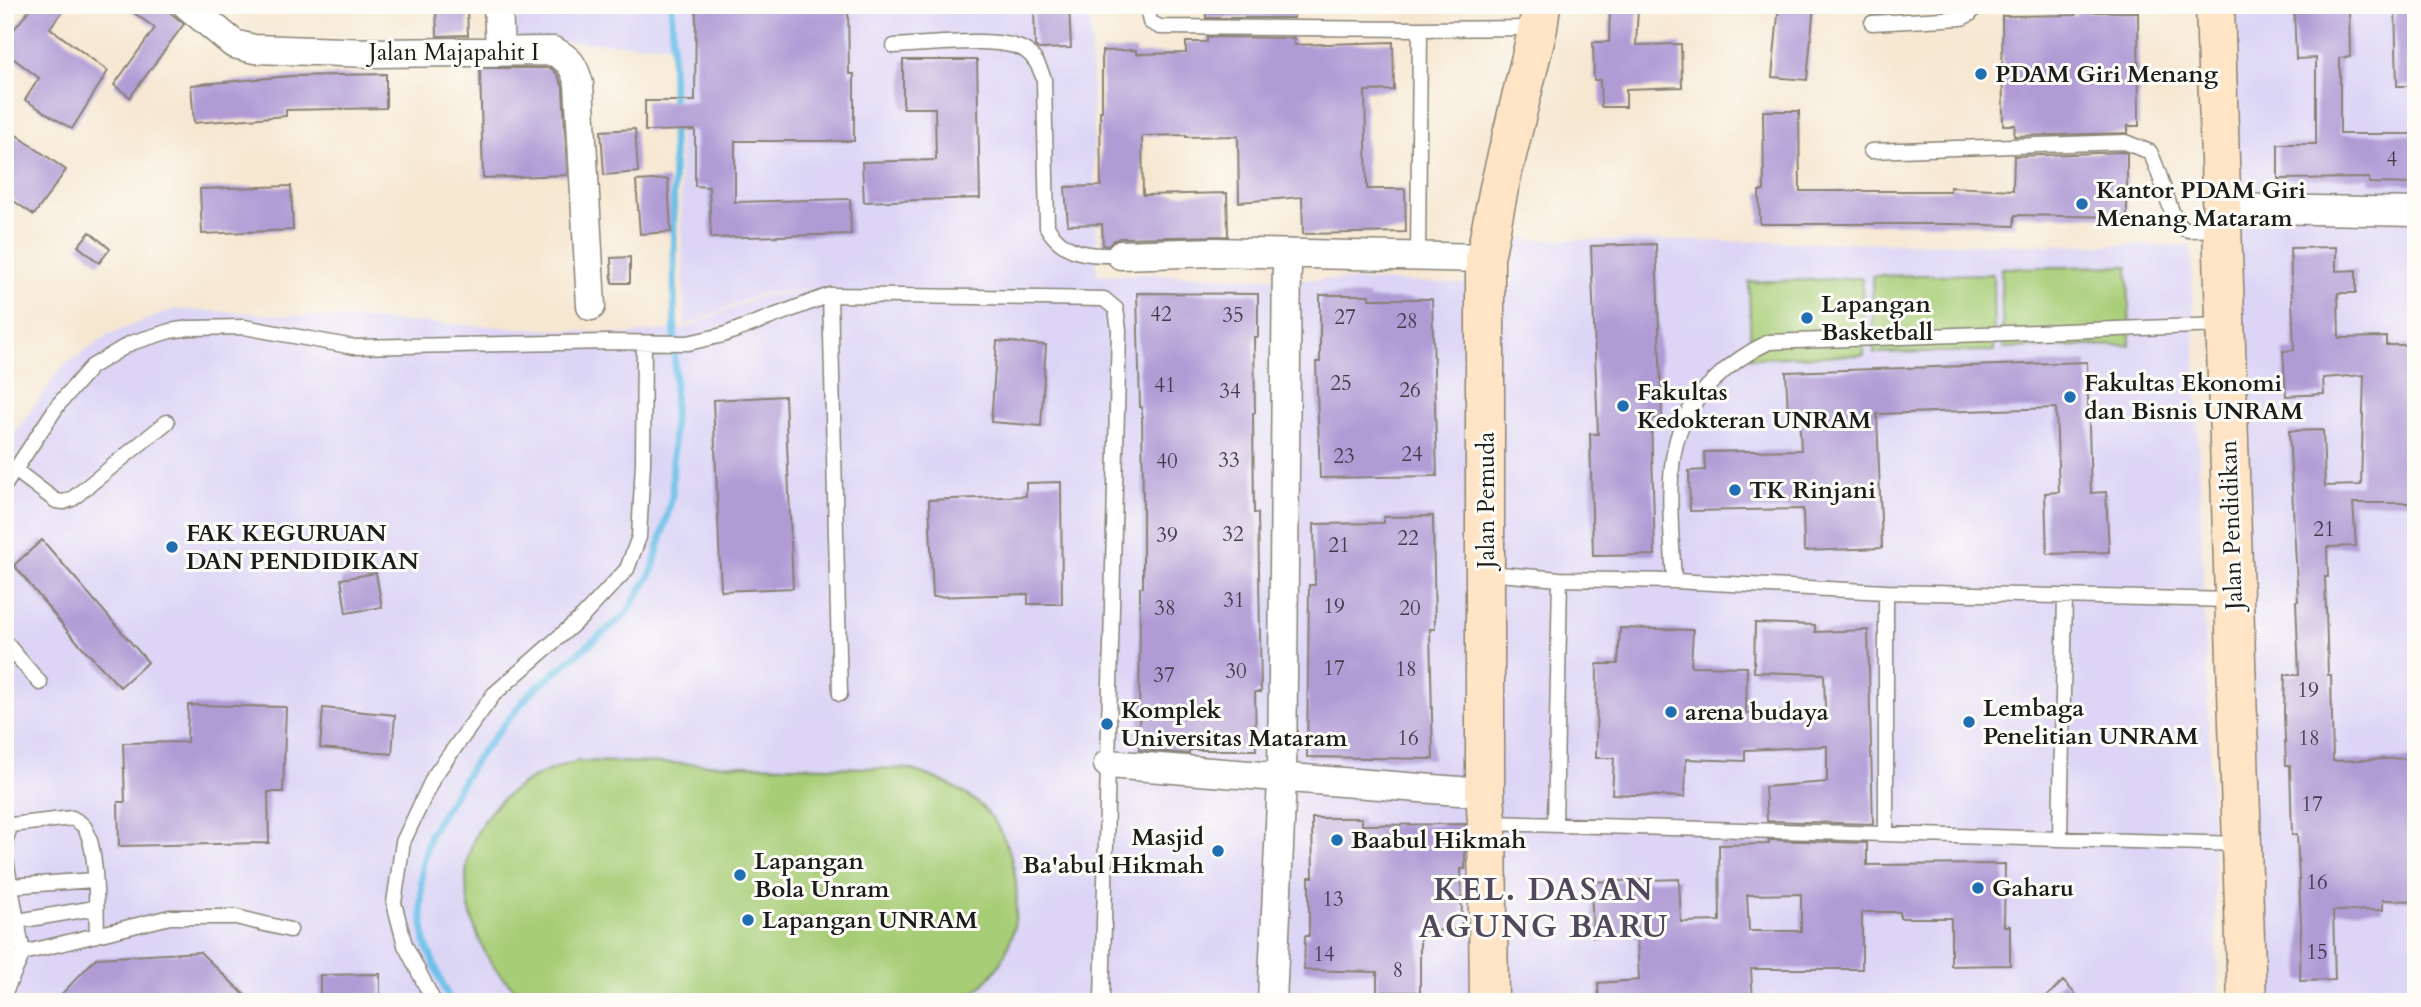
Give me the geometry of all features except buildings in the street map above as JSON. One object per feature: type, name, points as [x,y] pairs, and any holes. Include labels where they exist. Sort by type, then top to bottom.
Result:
[{"type":"main road","name":"Jalan Pendidikan","points":[[2215,5],[2247,1002]]},
{"type":"main road","name":"Jalan Pemuda","points":[[1489,1002],[1485,258],[1540,16]]},
{"type":"street","name":"Jalan Majapahit I","points":[[187,5],[234,44],[254,49],[372,53],[553,51],[568,58],[575,67],[580,96],[591,306]]},
{"type":"street","points":[[498,5],[500,51]]},
{"type":"street","points":[[2223,218],[2416,212]]},
{"type":"street","points":[[1121,255],[1215,252],[1485,258]]},
{"type":"street","points":[[1272,1002],[1282,779],[1287,255]]},
{"type":"street","points":[[1108,764],[1282,779],[1486,808]]},
{"type":"lane","points":[[1147,5],[1150,22],[1160,27],[1420,29],[1540,16]]},
{"type":"lane","points":[[1872,23],[1962,18],[1970,14],[1977,5]]},
{"type":"lane","points":[[1418,257],[1420,29]]},
{"type":"lane","points":[[894,46],[1002,42],[1026,50],[1036,61],[1044,79],[1047,227],[1057,242],[1069,250],[1092,256],[1121,255]]},
{"type":"lane","points":[[1871,152],[2125,142],[2150,152],[2161,174],[2172,214],[2179,227],[2189,230],[2223,218]]},
{"type":"lane","points":[[830,295],[840,694]]},
{"type":"lane","points":[[5,485],[58,405],[90,367],[131,344],[170,331],[244,327],[354,347],[688,343],[723,335],[830,295],[1104,299],[1116,309],[1119,344],[1102,1002]]},
{"type":"lane","points":[[1675,581],[1672,493],[1673,462],[1678,436],[1708,387],[1736,360],[1753,349],[1769,342],[2224,325]]},
{"type":"lane","points":[[434,1002],[405,944],[394,903],[403,842],[434,776],[494,694],[583,616],[627,569],[639,537],[644,343]]},
{"type":"lane","points":[[15,470],[56,501],[64,502],[72,499],[167,422]]},
{"type":"lane","points":[[1485,573],[1560,579],[1675,581],[1886,592],[2234,600]]},
{"type":"lane","points":[[1555,825],[1560,579]]},
{"type":"lane","points":[[1886,592],[1886,834]]},
{"type":"lane","points":[[2060,837],[2064,598]]},
{"type":"lane","points":[[5,642],[40,683]]},
{"type":"lane","points":[[1486,808],[1555,825],[2243,844]]},
{"type":"lane","points":[[5,841],[11,825],[72,818],[79,821],[86,830],[93,854],[97,935]]},
{"type":"lane","points":[[5,855],[23,953],[5,992]]},
{"type":"lane","points":[[10,886],[94,880]]},
{"type":"lane","points":[[18,921],[96,908]]},
{"type":"lane","points":[[23,953],[170,917],[236,917],[290,930]]},
{"type":"shaded area","name":"Komplek Universitas Mataram","points":[[513,5],[1090,5],[1097,275],[1512,285],[1516,239],[2191,246],[2219,1002],[5,1002],[5,447],[62,367],[109,334],[175,309],[628,334],[686,328],[761,296],[863,284],[760,294],[685,326],[676,46],[517,40]]},
{"type":"shaded area","points":[[2223,5],[2416,5],[2416,1002],[2253,1002]]},
{"type":"green space","points":[[2128,266],[2130,345],[2003,348],[2001,268]]},
{"type":"green space","points":[[1993,274],[1994,351],[1874,353],[1872,276]]},
{"type":"green space","name":"Lapangan Basketball","points":[[1862,278],[1864,355],[1751,358],[1749,282]]},
{"type":"green space","name":"Lapangan Bola Unram","points":[[578,761],[909,769],[943,782],[984,809],[1003,835],[1010,855],[1017,898],[1010,940],[1002,959],[988,980],[962,1002],[536,1002],[506,981],[486,954],[476,931],[468,899],[467,870],[472,844],[484,821],[500,801],[522,784],[548,771]]},
{"type":"waterway","points":[[672,5],[673,110]]},
{"type":"waterway","points":[[450,1002],[425,942],[421,905],[422,867],[430,833],[477,758],[530,693],[626,614],[652,572],[672,497],[675,377],[673,121]]},
{"type":"place","name":"PDAM Giri Menang","points":[[1981,74]]},
{"type":"place","name":"Kantor PDAM Giri Menang Mataram","points":[[2082,204]]},
{"type":"place","name":"Lapangan Basketball","points":[[1807,318]]},
{"type":"place","name":"Fakultas Ekonomi dan Bisnis UNRAM","points":[[2070,397]]},
{"type":"place","name":"Fakultas Kedokteran UNRAM","points":[[1623,406]]},
{"type":"place","name":"TK Rinjani","points":[[1735,490]]},
{"type":"place","name":"FAK KEGURUAN DAN PENDIDIKAN","points":[[172,547]]},
{"type":"place","name":"arena budaya","points":[[1671,712]]},
{"type":"place","name":"Lembaga Penelitian UNRAM","points":[[1969,722]]},
{"type":"place","name":"Komplek Universitas Mataram","points":[[1107,724]]},
{"type":"place","name":"Baabul Hikmah","points":[[1337,840]]},
{"type":"place","name":"Masjid Ba'abul Hikmah","points":[[1218,851]]},
{"type":"place","name":"Lapangan Bola Unram","points":[[740,875]]},
{"type":"place","name":"Gaharu","points":[[1978,888]]},
{"type":"place","name":"Lapangan UNRAM","points":[[748,920]]},
{"type":"district","name":"KEL. DASAN AGUNG BARU","points":[[1544,908]]}]
